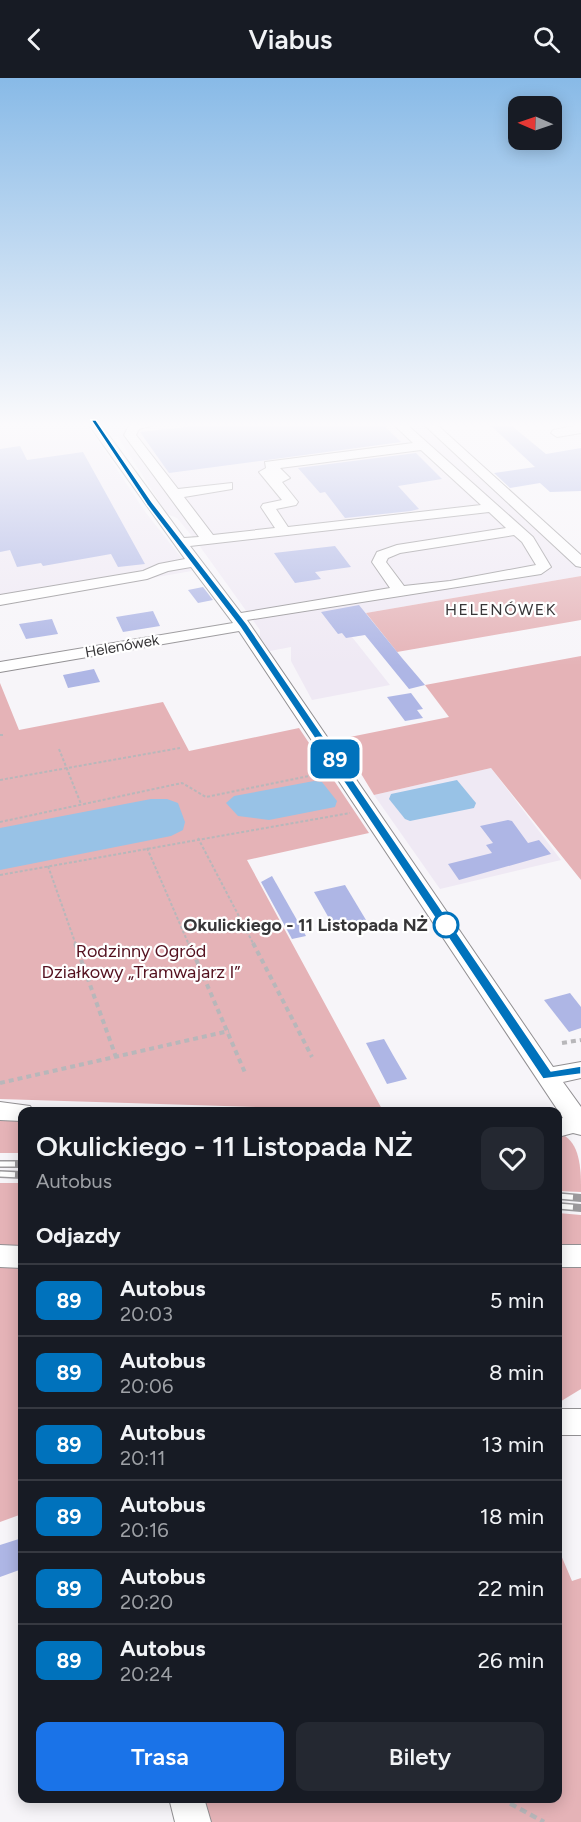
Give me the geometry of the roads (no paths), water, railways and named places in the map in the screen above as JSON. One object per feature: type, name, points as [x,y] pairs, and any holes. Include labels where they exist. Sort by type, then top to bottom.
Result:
[{"type":"street","points":[[150,503],[245,621],[548,1076],[572,1126]]},
{"type":"street","points":[[182,503],[210,540]]},
{"type":"street","points":[[285,503],[268,507],[285,532]]},
{"type":"street","points":[[485,503],[517,530]]},
{"type":"street","points":[[516,503],[581,563]]},
{"type":"street","points":[[182,543],[490,508]]},
{"type":"street","points":[[400,591],[379,562],[382,555],[397,549],[517,530]]},
{"type":"street","name":"Helenówek","points":[[0,667],[400,591],[450,586],[536,571],[544,567],[528,540],[517,530]]},
{"type":"street","points":[[0,600],[147,575],[164,567],[196,562]]},
{"type":"street","points":[[548,1076],[581,1070]]},
{"type":"street","points":[[0,1111],[18,1112]]},
{"type":"street","points":[[0,1256],[18,1257]]},
{"type":"street","points":[[562,1256],[581,1256]]},
{"type":"street","points":[[562,1422],[581,1422]]},
{"type":"street","points":[[187,1803],[193,1822]]},
{"type":"water","points":[[457,780],[476,803],[474,808],[410,821],[405,819],[389,799],[391,794]]},
{"type":"water","points":[[314,781],[322,782],[337,801],[335,807],[269,820],[238,816],[226,803],[234,796]]},
{"type":"water","points":[[151,799],[167,799],[178,803],[185,822],[183,830],[171,836],[0,870],[0,828]]},
{"type":"railway","points":[[0,1164],[18,1164]]},
{"type":"railway","points":[[0,1174],[18,1175]]},
{"type":"railway","points":[[562,1196],[581,1198]]},
{"type":"railway","points":[[562,1206],[581,1208]]},
{"type":"place","name":"Okulickiego - 11 Listopada NŻ","points":[[446,925]]},
{"type":"district","name":"HELENÓWEK","points":[[501,609]]},
{"type":"park label","name":"Rodzinny Ogród Działkowy „Tramwajarz I”","points":[[141,961]]}]
